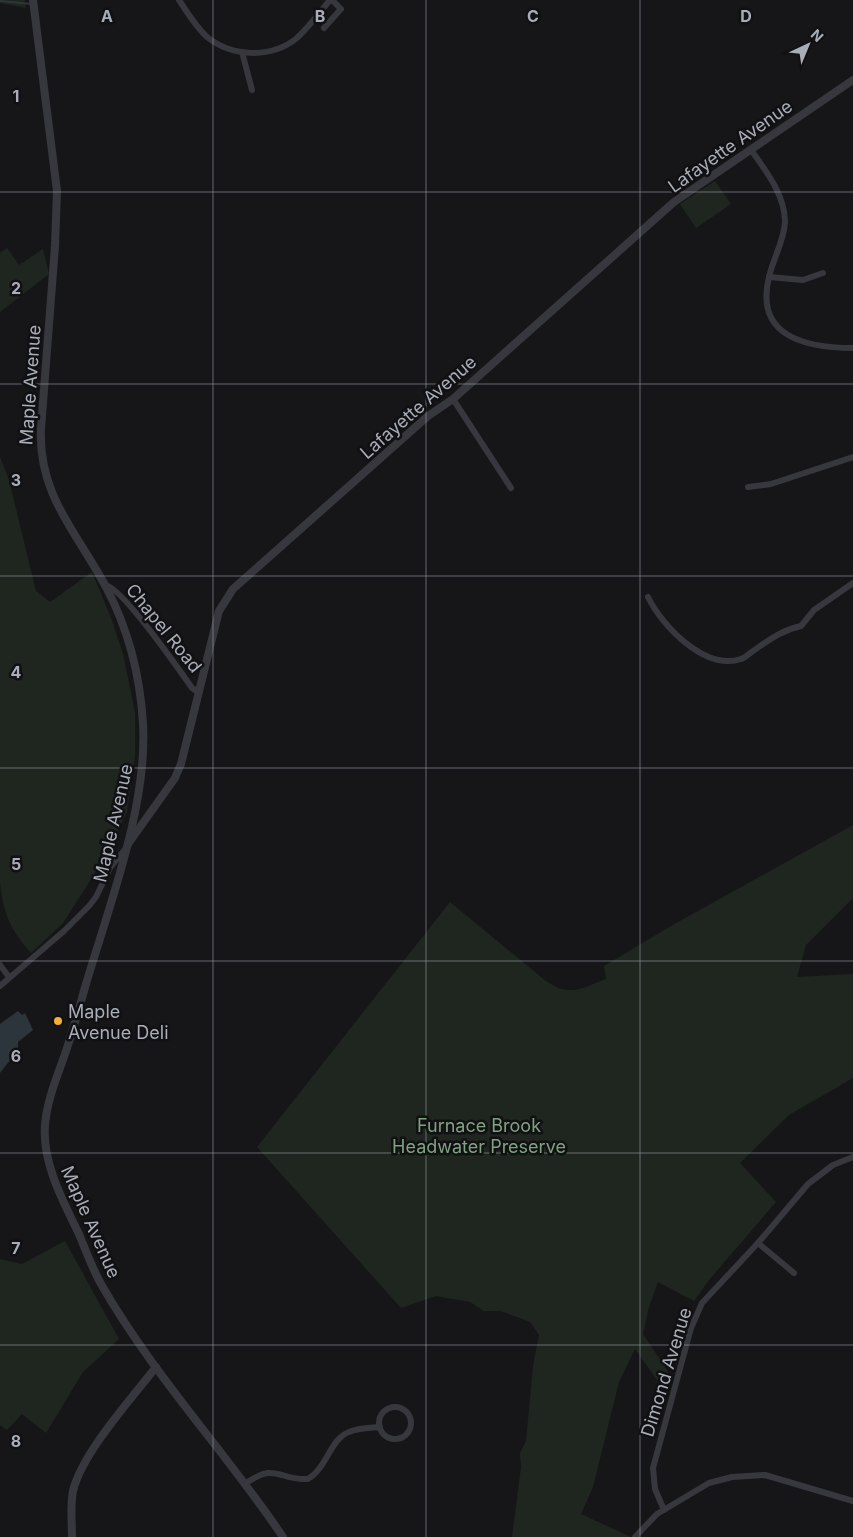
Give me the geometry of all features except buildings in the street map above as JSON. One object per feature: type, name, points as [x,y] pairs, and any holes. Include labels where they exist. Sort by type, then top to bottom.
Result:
[{"type":"street","name":"Maple Avenue","points":[[33,0],[57,191],[55,246],[41,429],[41,459],[49,489],[56,504],[105,586],[128,638],[138,676],[141,699],[143,755],[134,814],[126,848],[69,1043],[49,1102],[46,1138],[51,1169],[64,1206],[95,1272],[156,1367],[245,1484],[282,1537]]},
{"type":"street","points":[[178,0],[206,36],[223,46],[242,52],[266,51],[289,43],[305,29],[331,0],[341,9],[324,28]]},
{"type":"street","points":[[242,52],[252,90]]},
{"type":"street","name":"Lafayette Avenue","points":[[126,848],[174,778],[189,738],[198,692],[219,611],[233,589],[428,416],[453,398],[674,202],[853,80]]},
{"type":"street","points":[[751,150],[776,188],[784,212],[784,232],[769,277],[766,293],[767,308],[772,318],[784,332],[795,340],[812,346],[853,348]]},
{"type":"street","points":[[769,277],[803,280],[824,273]]},
{"type":"street","points":[[453,398],[511,488]]},
{"type":"street","points":[[748,488],[771,484],[853,457]]},
{"type":"street","points":[[648,597],[660,615],[686,644],[703,656],[720,660],[735,660],[741,659],[786,629],[801,626],[814,610],[853,583]]},
{"type":"street","name":"Chapel Road","points":[[105,586],[112,588],[131,609],[198,692]]},
{"type":"street","points":[[0,986],[64,931],[89,906],[96,897],[110,868],[126,848]]},
{"type":"street","points":[[0,965],[9,977]]},
{"type":"street","name":"Dimond Avenue","points":[[663,1511],[656,1489],[653,1468],[691,1328],[702,1304],[758,1243],[808,1184],[833,1165],[853,1157]]},
{"type":"street","points":[[758,1243],[794,1273]]},
{"type":"street","points":[[72,1537],[71,1508],[76,1481],[99,1441],[156,1367]]},
{"type":"street","points":[[390,1408],[402,1408],[408,1413],[411,1421],[406,1435],[396,1438],[386,1435],[380,1427],[383,1413],[390,1408]]},
{"type":"street","points":[[245,1484],[262,1474],[275,1472],[308,1479],[318,1471],[343,1435],[354,1430],[380,1427]]},
{"type":"street","points":[[634,1537],[652,1518],[663,1511],[709,1483],[732,1477],[757,1475],[853,1501]]},
{"type":"green space","points":[[0,0],[25,0],[26,8],[0,3]]},
{"type":"green space","points":[[715,181],[731,204],[696,228],[680,204]]},
{"type":"green space","points":[[7,248],[19,265],[43,249],[49,274],[0,312],[0,253]]},
{"type":"green space","points":[[0,457],[9,480],[36,591],[50,602],[92,572],[111,618],[123,654],[135,712],[135,757],[127,812],[107,854],[63,923],[31,953],[9,921],[0,883]]},
{"type":"green space","name":"Furnace Brook Headwater Preserve","points":[[853,825],[853,898],[806,945],[797,977],[853,974],[853,1078],[789,1115],[740,1163],[776,1202],[709,1280],[694,1301],[658,1282],[649,1307],[643,1334],[671,1376],[667,1394],[635,1349],[619,1382],[593,1487],[581,1514],[631,1537],[512,1537],[521,1467],[520,1453],[526,1441],[533,1366],[539,1335],[530,1322],[501,1311],[484,1311],[470,1302],[436,1296],[401,1308],[257,1147],[450,902],[546,981],[562,989],[576,990],[606,979],[604,966],[669,927]]},
{"type":"green space","points":[[65,1241],[119,1339],[83,1372],[46,1433],[22,1414],[7,1430],[0,1425],[0,1259],[22,1264]]},
{"type":"shaded area","points":[[18,1011],[22,1015],[25,1013],[33,1030],[18,1042],[18,1049],[9,1055],[11,1059],[0,1073],[0,1024]]},
{"type":"waterway","points":[[0,1],[32,4]]},
{"type":"place","name":"Maple Avenue Deli","points":[[58,1021]]}]
